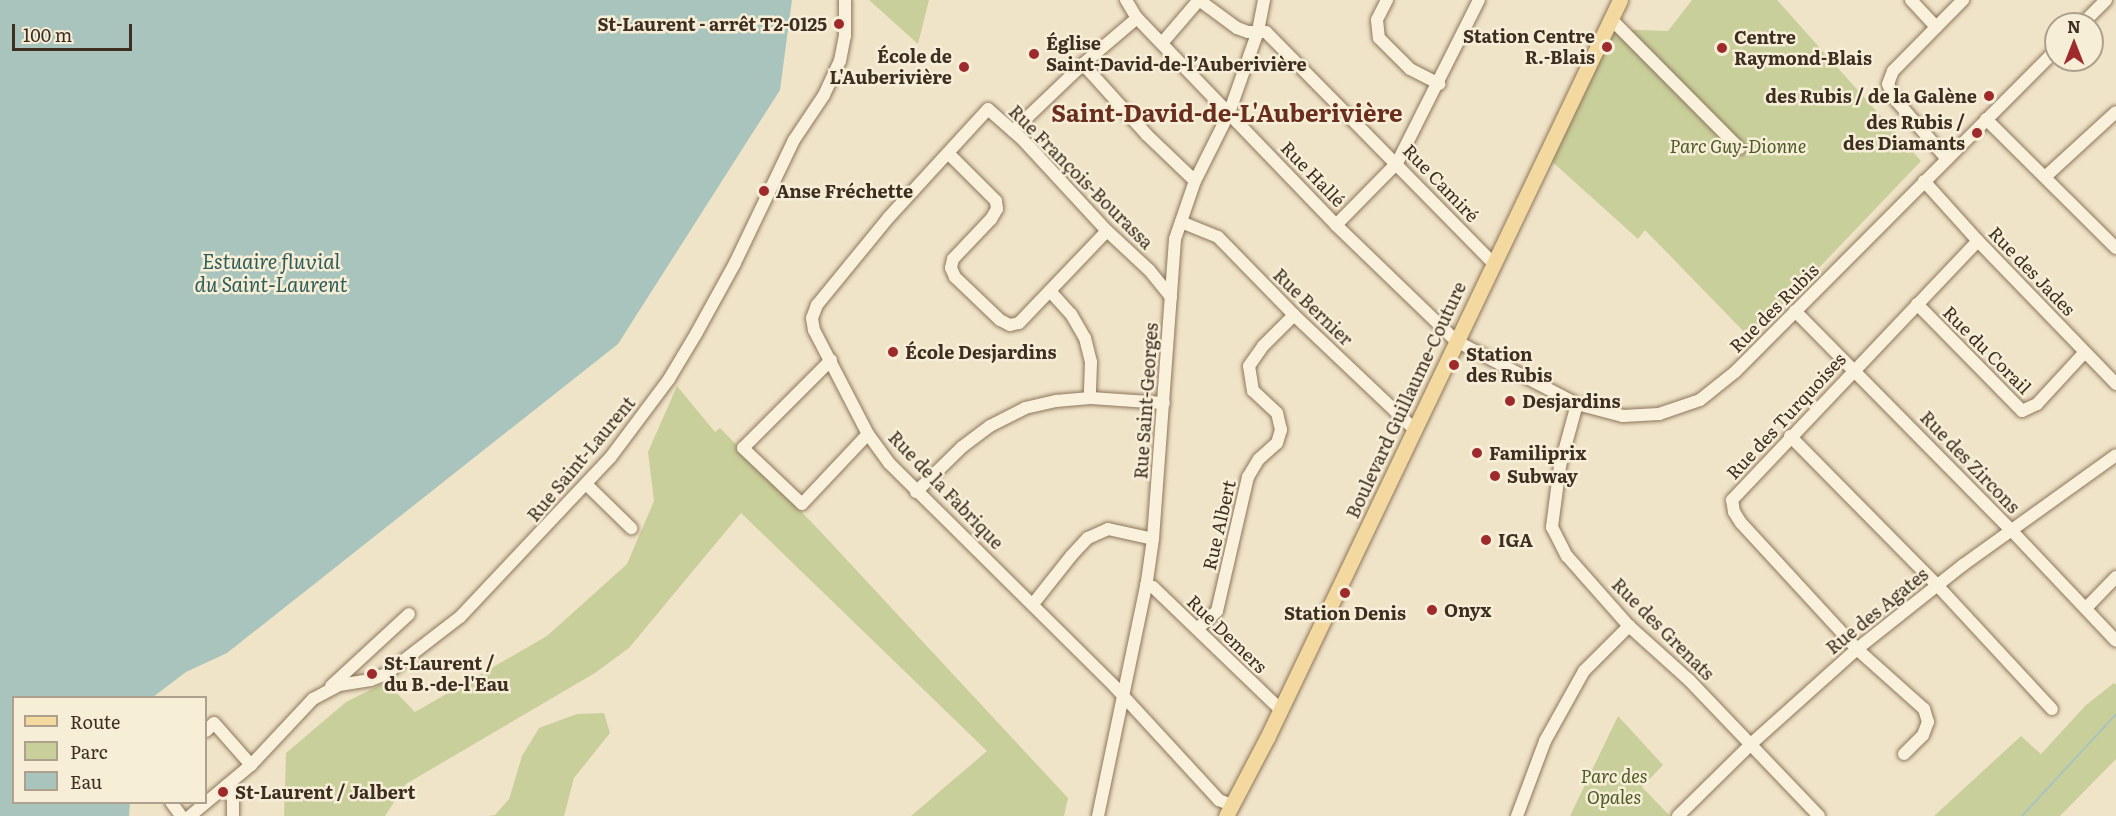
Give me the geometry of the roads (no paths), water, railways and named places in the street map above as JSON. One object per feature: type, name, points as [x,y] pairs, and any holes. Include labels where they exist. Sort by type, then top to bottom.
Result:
[{"type":"main road","name":"Boulevard Guillaume-Couture","points":[[1229,812],[1281,710],[1620,0]]},
{"type":"street","name":"Rue Saint-Laurent","points":[[207,802],[251,765],[280,736],[304,706],[328,689],[378,678],[423,647],[460,617],[587,485],[669,379],[721,289],[794,140],[833,77],[840,61],[845,36],[845,0]]},
{"type":"street","name":"Rue Hallé","points":[[1126,0],[1137,18],[1336,225],[1456,341]]},
{"type":"street","name":"Rue Camiré","points":[[1162,43],[1199,0],[1237,28],[1248,32],[1266,32],[1494,263]]},
{"type":"street","name":"Rue Saint-Georges","points":[[1098,816],[1124,696],[1153,539],[1175,239],[1195,181],[1229,113],[1258,31],[1264,0]]},
{"type":"street","points":[[1387,0],[1377,20],[1379,38],[1410,69],[1439,84]]},
{"type":"street","points":[[1336,225],[1397,163],[1439,84],[1479,0]]},
{"type":"street","points":[[1911,0],[1936,27]]},
{"type":"street","points":[[1947,159],[1893,98],[1888,84],[1893,71],[1963,0]]},
{"type":"street","points":[[2094,12],[2106,0]]},
{"type":"street","points":[[1012,131],[1083,64],[1137,18]]},
{"type":"street","points":[[1611,19],[1739,148]]},
{"type":"street","name":"Rue des Rubis","points":[[1456,341],[1577,404],[1623,416],[1659,414],[1700,400],[1735,372],[2044,62]]},
{"type":"street","points":[[1083,64],[1147,135],[1195,181]]},
{"type":"street","name":"Rue François-Bourassa","points":[[988,109],[1012,131],[1107,231],[1149,270],[1171,297]]},
{"type":"street","name":"Rue de la Fabrique","points":[[988,109],[817,305],[812,318],[814,330],[868,434],[889,463],[1124,696],[1229,812]]},
{"type":"street","points":[[2044,177],[2115,117]]},
{"type":"street","points":[[1986,119],[2116,248]]},
{"type":"street","points":[[948,153],[996,201],[997,209],[992,219],[953,259],[951,268],[955,277],[1000,320],[1010,326],[1018,323],[1107,231]]},
{"type":"street","name":"Rue des Jades","points":[[1924,182],[2084,353],[2116,384]]},
{"type":"street","name":"Rue Bernier","points":[[1181,222],[1218,237],[1294,315],[1414,429]]},
{"type":"street","name":"Rue des Turquoises","points":[[1904,754],[1923,735],[1928,722],[1924,709],[1857,648],[1734,512],[1731,500],[1978,241]]},
{"type":"street","points":[[1050,291],[1071,314],[1085,338],[1091,362],[1090,398]]},
{"type":"street","name":"Rue du Corail","points":[[1917,304],[2022,411],[2037,404],[2084,353]]},
{"type":"street","name":"Rue des Zircons","points":[[1795,311],[2012,531],[2116,641]]},
{"type":"street","name":"Rue Albert","points":[[1197,629],[1217,611],[1248,477],[1259,459],[1276,443],[1281,430],[1277,413],[1253,391],[1249,366],[1263,346],[1294,315]]},
{"type":"street","points":[[831,360],[743,448],[802,504],[868,434]]},
{"type":"street","points":[[916,492],[962,447],[990,426],[1025,408],[1056,401],[1090,398],[1164,403]]},
{"type":"street","name":"Rue des Grenats","points":[[1577,404],[1560,466],[1552,527],[1568,556],[1629,626],[1689,680],[1820,816]]},
{"type":"street","points":[[1790,436],[1937,585],[2052,709]]},
{"type":"street","name":"Rue des Agates","points":[[1677,816],[1751,744],[1857,648],[1937,585],[2116,455]]},
{"type":"street","points":[[587,485],[631,528]]},
{"type":"street","points":[[1033,604],[1071,555],[1088,538],[1108,529],[1153,539]]},
{"type":"street","points":[[2086,608],[2116,577]]},
{"type":"street","name":"Rue Demers","points":[[1146,585],[1153,587],[1281,710]]},
{"type":"street","points":[[328,689],[409,614]]},
{"type":"street","points":[[1517,816],[1545,741],[1584,671],[1629,626]]},
{"type":"street","points":[[207,730],[214,723],[251,765]]},
{"type":"street","points":[[227,785],[233,800],[233,816]]},
{"type":"street","name":"Rue Saint-Laurent","points":[[190,816],[204,804]]},
{"type":"water","name":"Estuaire fluvial du Saint-Laurent","points":[[0,0],[792,0],[780,90],[618,344],[227,653],[186,672],[154,696],[12,696],[12,804],[130,804],[129,816],[0,816]]},
{"type":"waterway","points":[[2022,816],[2116,714]]},
{"type":"place","name":"St-Laurent - arrêt T2-0125","points":[[839,24]]},
{"type":"place","name":"Station Centre R.-Blais","points":[[1607,47]]},
{"type":"place","name":"Centre Raymond-Blais","points":[[1722,48]]},
{"type":"place","name":"Église Saint-David-de-l’Auberivière","points":[[1034,54]]},
{"type":"place","name":"École de L'Auberivière","points":[[964,67]]},
{"type":"place","name":"des Rubis / de la Galène","points":[[1989,96]]},
{"type":"place","name":"des Rubis / des Diamants","points":[[1977,133]]},
{"type":"place","name":"Anse Fréchette","points":[[764,191]]},
{"type":"place","name":"École Desjardins","points":[[893,352]]},
{"type":"place","name":"Station des Rubis","points":[[1454,365]]},
{"type":"place","name":"Desjardins","points":[[1510,401]]},
{"type":"place","name":"Familiprix","points":[[1477,453]]},
{"type":"place","name":"Subway","points":[[1495,476]]},
{"type":"place","name":"IGA","points":[[1486,540]]},
{"type":"place","name":"Station Denis","points":[[1345,593]]},
{"type":"place","name":"Onyx","points":[[1432,610]]},
{"type":"place","name":"St-Laurent / du B.-de-l'Eau","points":[[372,674]]},
{"type":"place","name":"St-Laurent / Jalbert","points":[[223,792]]},
{"type":"district","name":"Saint-David-de-L'Auberivière","points":[[1227,112]]},
{"type":"park label","name":"Parc Guy-Dionne","points":[[1738,146]]},
{"type":"park label","name":"Parc des Opales","points":[[1614,787]]}]
